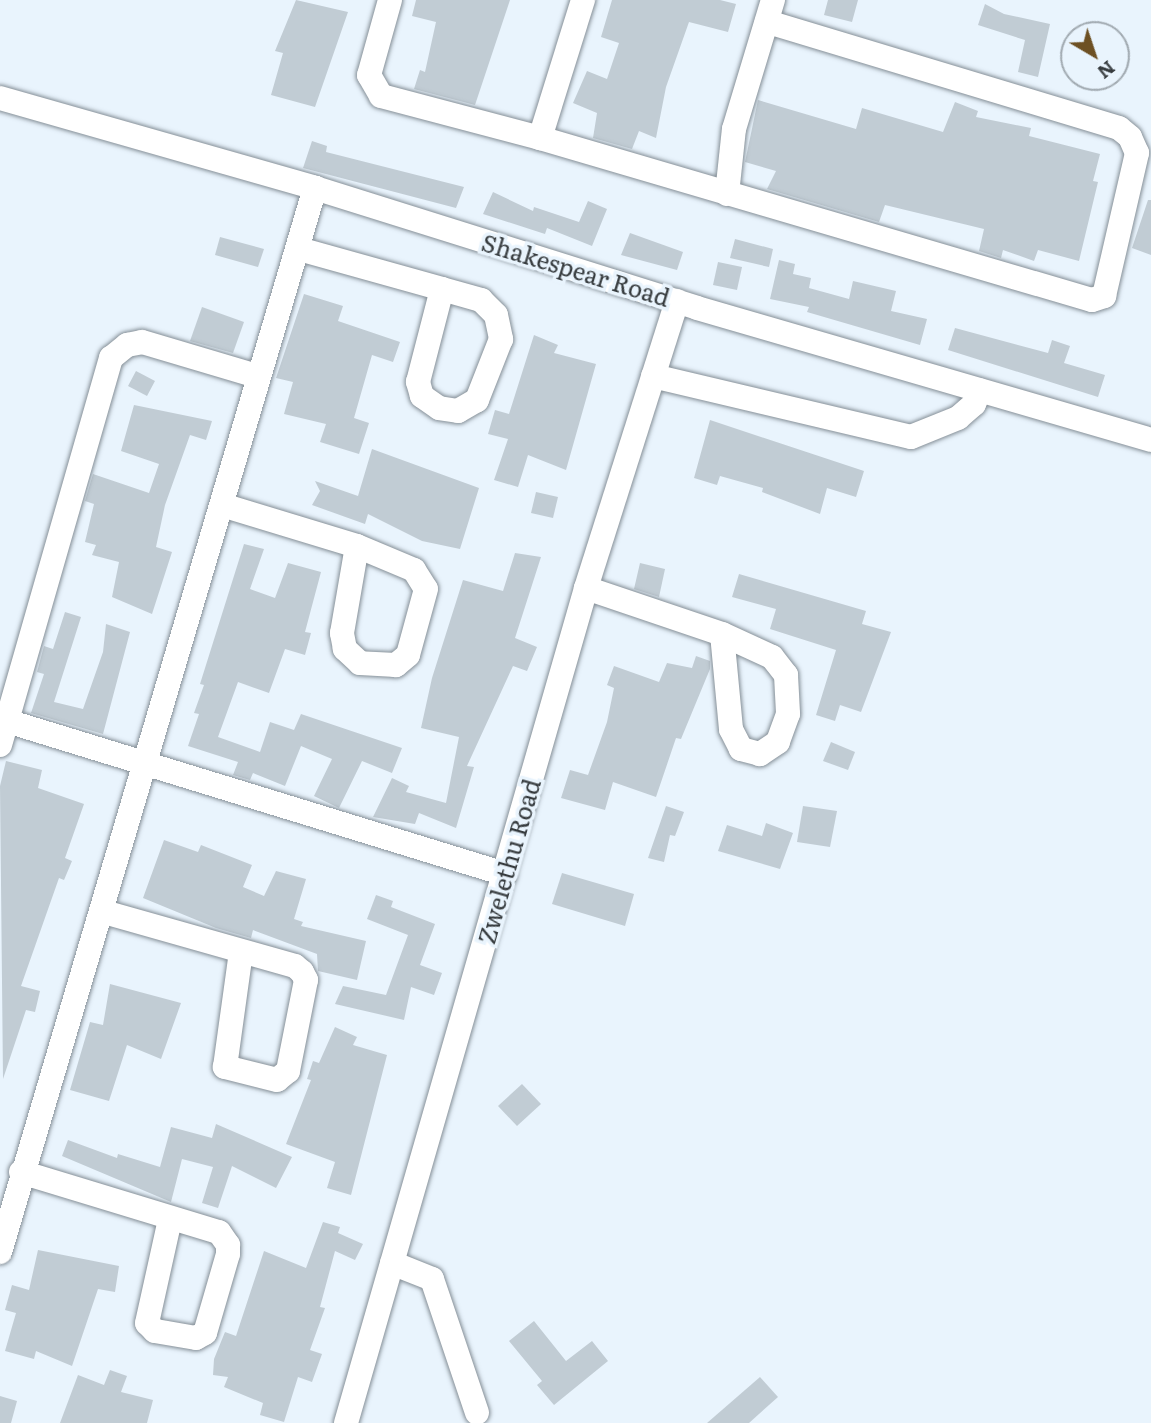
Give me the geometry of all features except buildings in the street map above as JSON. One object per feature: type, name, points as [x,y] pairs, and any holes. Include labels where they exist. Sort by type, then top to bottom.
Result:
[{"type":"street","points":[[390,0],[369,75],[381,96],[540,138],[727,194],[1092,300],[1107,290],[1137,153],[1130,137],[1119,128],[770,11],[734,129],[727,194]]},
{"type":"street","points":[[540,138],[583,0]]},
{"type":"street","name":"Shakespear Road","points":[[0,98],[315,188],[677,301],[1151,440]]},
{"type":"street","points":[[0,1251],[21,1172],[104,912],[144,760],[222,505],[257,376],[299,249],[315,188]]},
{"type":"street","points":[[299,249],[442,289],[481,300],[496,315],[501,339],[477,400],[458,411],[430,402],[422,396],[418,382],[442,289]]},
{"type":"street","name":"Zwelethu Road","points":[[346,1423],[586,588],[677,301]]},
{"type":"street","points":[[0,745],[111,358],[127,345],[142,342],[257,376]]},
{"type":"street","points":[[653,376],[911,437],[958,418],[974,404],[980,390]]},
{"type":"street","points":[[222,505],[358,547],[414,570],[426,589],[408,655],[397,665],[360,663],[345,649],[342,633],[358,547]]},
{"type":"street","points":[[586,588],[722,634],[770,655],[786,675],[784,731],[778,742],[760,754],[741,749],[731,729],[722,634]]},
{"type":"street","points":[[7,721],[144,760],[505,874]]},
{"type":"street","points":[[104,912],[295,966],[306,980],[288,1071],[277,1080],[225,1066],[241,952]]},
{"type":"street","points":[[21,1172],[219,1232],[228,1245],[207,1328],[196,1338],[155,1331],[147,1322],[170,1219]]},
{"type":"street","points":[[392,1262],[432,1279],[477,1413]]}]
